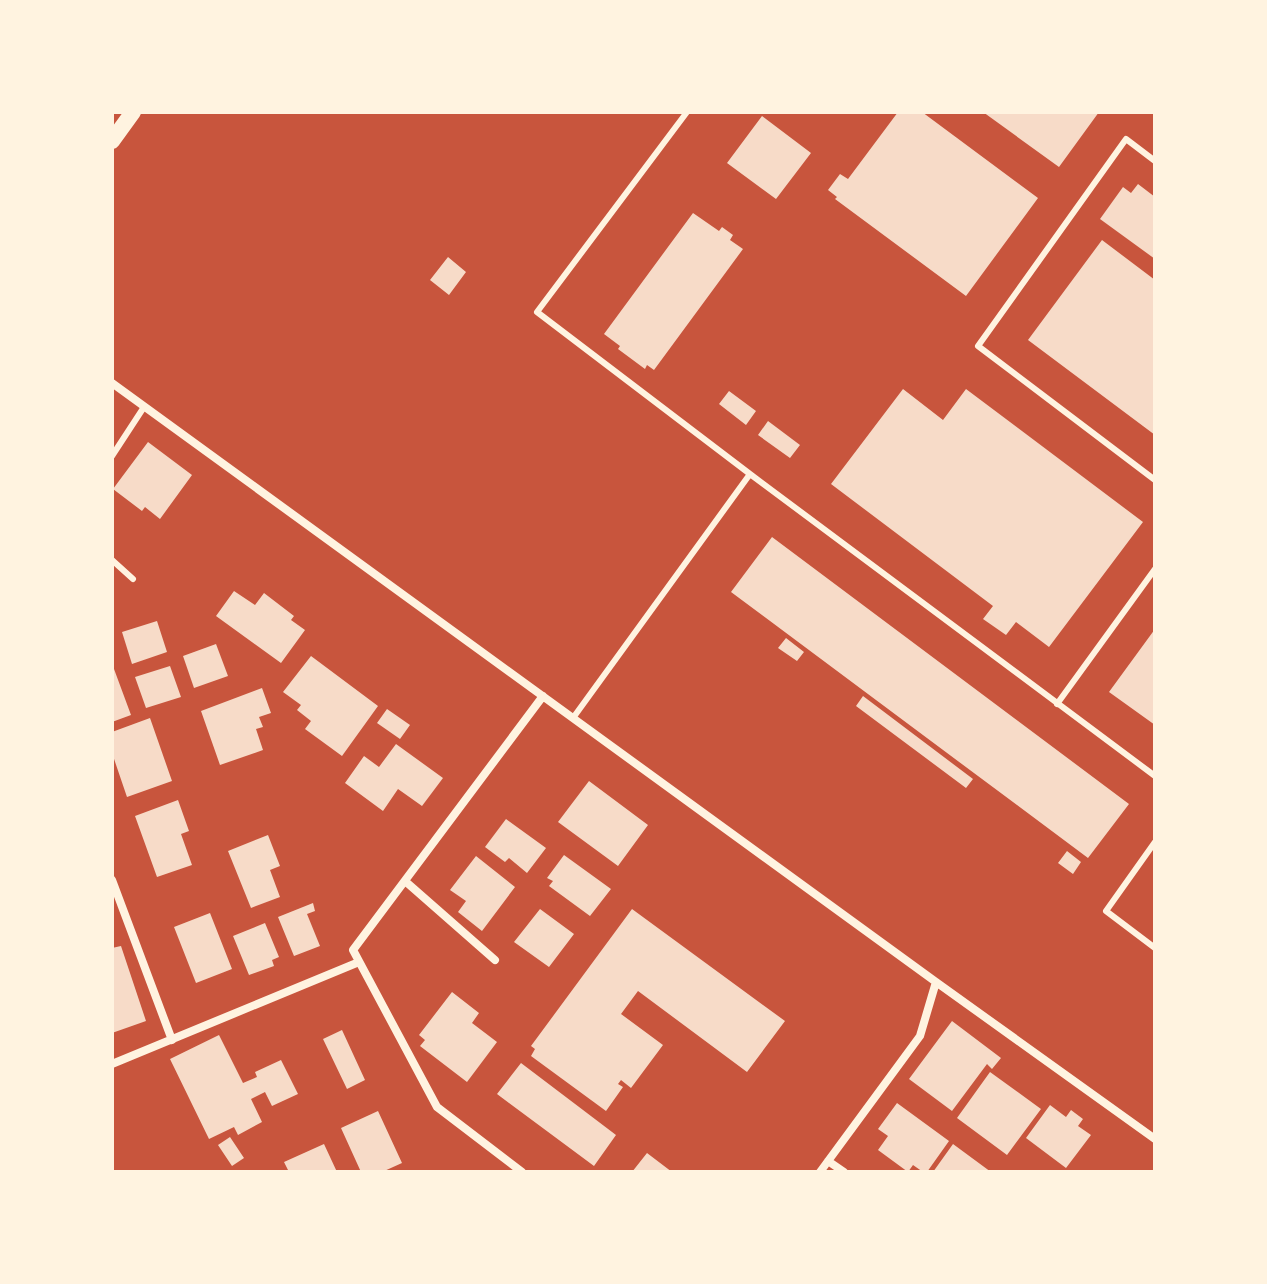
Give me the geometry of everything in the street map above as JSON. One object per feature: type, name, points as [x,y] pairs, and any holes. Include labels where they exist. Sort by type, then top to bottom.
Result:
[{"type":"main road","points":[[112,141],[133,112]]},
{"type":"street","points":[[112,383],[1155,1139]]},
{"type":"street","points":[[522,1172],[437,1107],[353,950],[543,696]]},
{"type":"street","points":[[112,880],[172,1040]]},
{"type":"street","points":[[405,881],[495,960]]},
{"type":"street","points":[[112,1064],[359,962]]},
{"type":"street","points":[[820,1172],[920,1036],[936,982]]},
{"type":"street","points":[[828,1161],[844,1172]]},
{"type":"lane","points":[[687,112],[537,312],[1155,776]]},
{"type":"lane","points":[[1155,161],[1126,139],[978,346],[1155,480]]},
{"type":"lane","points":[[112,456],[144,407]]},
{"type":"lane","points":[[573,718],[750,474]]},
{"type":"lane","points":[[112,560],[133,579]]},
{"type":"lane","points":[[1057,704],[1155,569]]},
{"type":"lane","points":[[1155,842],[1106,911],[1155,948]]},
{"type":"building","points":[[898,112],[922,112],[1038,198],[966,296],[835,199],[837,197],[828,190],[840,174],[848,179]]},
{"type":"building","points":[[983,112],[1099,112],[1059,167]]},
{"type":"building","points":[[762,116],[811,153],[776,199],[727,163]]},
{"type":"building","points":[[1138,184],[1155,197],[1155,259],[1100,219],[1123,187],[1131,193]]},
{"type":"building","points":[[693,213],[719,231],[722,227],[733,235],[730,240],[743,249],[654,370],[647,365],[645,369],[604,334]]},
{"type":"building","points":[[1102,240],[1155,280],[1155,435],[1028,340]]},
{"type":"building","points":[[448,257],[466,272],[449,295],[430,280]]},
{"type":"building","points":[[903,389],[943,420],[966,389],[1143,522],[1049,647],[1016,622],[1006,635],[983,619],[993,606],[831,484]]},
{"type":"building","points":[[729,391],[756,411],[746,425],[719,404]]},
{"type":"building","points":[[768,421],[800,445],[790,458],[758,435]]},
{"type":"building","points":[[148,442],[192,475],[160,519],[145,507],[142,511],[113,489]]},
{"type":"building","points":[[772,537],[1129,804],[1088,858],[731,592]]},
{"type":"building","points":[[234,591],[255,605],[264,593],[294,616],[291,620],[305,630],[281,663],[216,616]]},
{"type":"building","points":[[157,621],[167,652],[132,664],[122,632]]},
{"type":"building","points":[[1155,629],[1155,725],[1109,692]]},
{"type":"building","points":[[786,638],[804,652],[797,661],[778,648]]},
{"type":"building","points":[[216,644],[228,676],[194,688],[183,656]]},
{"type":"building","points":[[311,656],[378,706],[342,756],[305,729],[311,721],[297,710],[301,705],[283,692]]},
{"type":"building","points":[[170,666],[181,697],[146,708],[135,677]]},
{"type":"building","points":[[112,670],[131,715],[112,722]]},
{"type":"building","points":[[262,688],[271,713],[259,717],[263,727],[256,729],[263,750],[220,765],[201,711]]},
{"type":"building","points":[[863,696],[973,779],[966,788],[856,706]]},
{"type":"building","points":[[387,709],[410,725],[400,739],[377,723]]},
{"type":"building","points":[[150,718],[172,781],[127,797],[112,753],[112,732]]},
{"type":"building","points":[[396,744],[443,778],[422,806],[398,789],[383,811],[345,783],[364,756],[379,767]]},
{"type":"building","points":[[589,781],[648,825],[618,866],[558,822]]},
{"type":"building","points":[[178,800],[189,831],[181,834],[192,865],[157,877],[135,816]]},
{"type":"building","points":[[506,819],[546,848],[527,873],[509,858],[505,862],[485,847]]},
{"type":"building","points":[[268,835],[280,866],[270,870],[280,897],[251,908],[228,851]]},
{"type":"building","points":[[1067,851],[1081,862],[1073,874],[1058,863]]},
{"type":"building","points":[[564,855],[611,889],[590,916],[549,886],[553,881],[547,878]]},
{"type":"building","points":[[476,856],[515,887],[482,931],[458,912],[466,901],[450,890]]},
{"type":"building","points":[[313,903],[315,911],[307,914],[320,946],[294,956],[278,917]]},
{"type":"building","points":[[540,909],[574,934],[549,967],[514,942]]},
{"type":"building","points":[[632,909],[785,1021],[747,1072],[638,991],[621,1014],[663,1045],[631,1088],[621,1080],[618,1084],[623,1087],[606,1111],[531,1056],[535,1049],[531,1046]]},
{"type":"building","points":[[210,913],[232,969],[196,983],[174,927]]},
{"type":"building","points":[[265,923],[279,957],[272,960],[274,966],[249,975],[233,936]]},
{"type":"building","points":[[121,946],[146,1021],[112,1033],[112,948]]},
{"type":"building","points":[[452,992],[479,1013],[472,1023],[497,1042],[467,1082],[420,1046],[425,1040],[419,1035]]},
{"type":"building","points":[[952,1021],[1001,1058],[992,1069],[987,1064],[952,1111],[909,1079]]},
{"type":"building","points":[[342,1030],[365,1080],[347,1089],[323,1039]]},
{"type":"building","points":[[219,1035],[243,1083],[257,1077],[255,1072],[281,1060],[298,1094],[272,1106],[265,1092],[251,1099],[262,1122],[238,1135],[234,1127],[209,1139],[170,1059]]},
{"type":"building","points":[[521,1063],[616,1135],[594,1166],[497,1094]]},
{"type":"building","points":[[990,1072],[1041,1109],[1007,1155],[957,1118]]},
{"type":"building","points":[[897,1103],[949,1141],[927,1172],[913,1165],[908,1172],[878,1150],[888,1136],[878,1129]]},
{"type":"building","points":[[1050,1105],[1066,1117],[1071,1110],[1083,1119],[1078,1126],[1091,1135],[1066,1168],[1026,1138]]},
{"type":"building","points":[[378,1111],[402,1163],[382,1172],[361,1172],[341,1128]]},
{"type":"building","points":[[230,1137],[244,1158],[232,1166],[218,1145]]},
{"type":"building","points":[[324,1144],[337,1172],[289,1172],[284,1162]]},
{"type":"building","points":[[953,1144],[991,1172],[933,1172]]},
{"type":"building","points":[[647,1153],[672,1172],[632,1172]]}]
